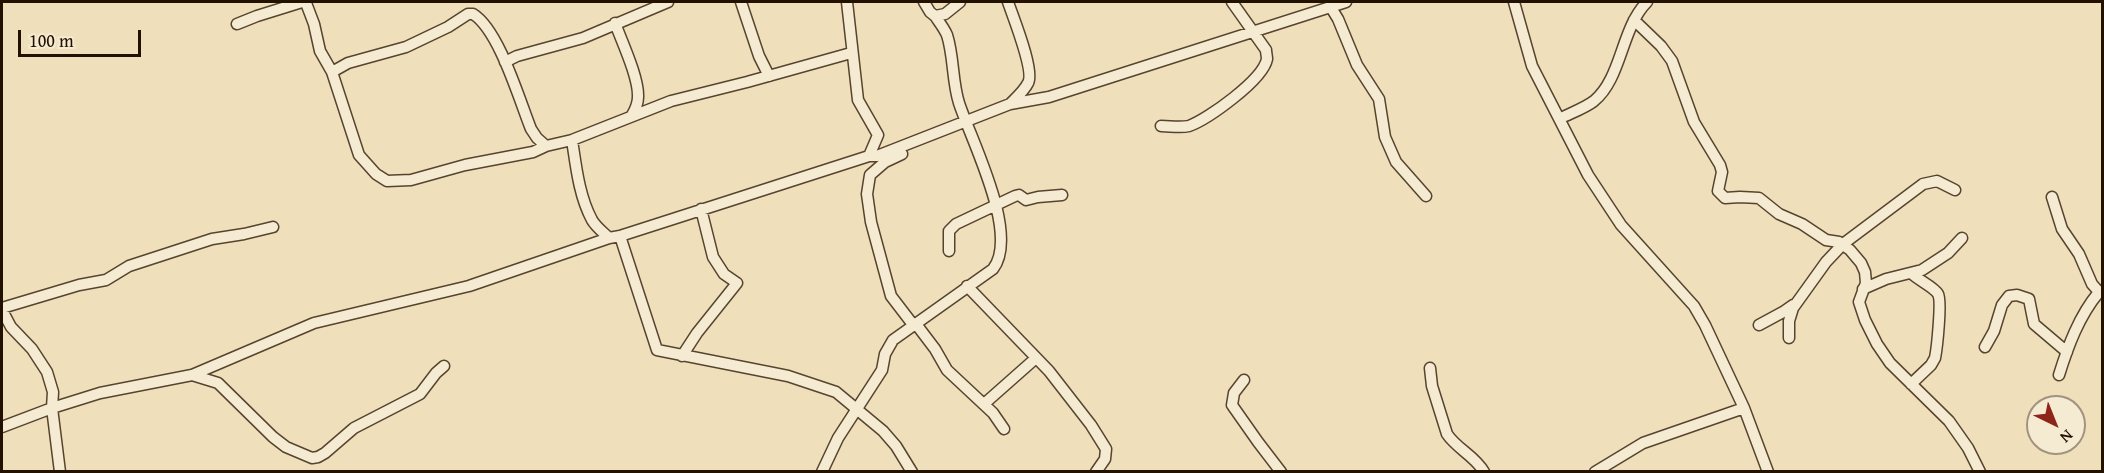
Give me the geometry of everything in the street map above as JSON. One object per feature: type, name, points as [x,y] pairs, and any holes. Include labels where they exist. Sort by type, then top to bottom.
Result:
[{"type":"street","points":[[237,24],[302,2],[306,3],[320,51],[332,72],[359,155],[376,174],[387,181],[411,180],[465,165],[533,152],[546,146],[572,140],[671,101],[851,53]]},
{"type":"street","points":[[505,62],[517,56],[583,38],[668,2]]},
{"type":"street","points":[[741,2],[759,56],[770,76]]},
{"type":"street","points":[[848,2],[851,53],[858,100],[878,135],[868,156]]},
{"type":"street","points":[[822,471],[838,438],[882,370],[887,349],[893,340],[993,269],[998,262],[999,216],[983,163],[958,102],[946,34],[924,2]]},
{"type":"street","points":[[935,15],[945,14],[960,2]]},
{"type":"street","points":[[1008,2],[1029,64],[1030,76],[1028,82],[1010,104]]},
{"type":"street","points":[[1161,126],[1188,126],[1211,113],[1247,87],[1258,75],[1267,59],[1266,50],[1232,2]]},
{"type":"street","points":[[1004,429],[984,404],[947,370],[935,348],[891,296],[871,222],[867,194],[870,175],[876,168],[895,157],[922,147],[1010,104],[1049,97],[1346,2]]},
{"type":"street","points":[[1514,2],[1532,66],[1561,118],[1588,176],[1621,225],[1700,315],[1744,408],[1768,471]]},
{"type":"street","points":[[1561,118],[1593,102],[1605,89],[1634,20],[1647,2]]},
{"type":"street","points":[[1330,6],[1338,19],[1357,65],[1379,99],[1384,137],[1396,162],[1426,196]]},
{"type":"street","points":[[332,72],[348,63],[406,47],[448,27],[468,14],[473,14],[486,25],[505,62],[531,129],[546,146]]},
{"type":"street","points":[[1634,20],[1661,46],[1672,62],[1694,122],[1720,165],[1722,172],[1718,190],[1720,195],[1725,198],[1740,196],[1760,198],[1779,214],[1802,224],[1826,240],[1843,244],[1850,250],[1866,272],[1866,283],[1859,302],[1865,320],[1890,363],[1949,421],[1968,448],[1980,471]]},
{"type":"street","points":[[615,23],[632,68],[637,89],[638,97],[632,116]]},
{"type":"street","points":[[2,427],[100,393],[192,375],[314,323],[469,286],[701,209],[868,156],[877,156],[968,124]]},
{"type":"street","points":[[572,140],[585,203],[593,222],[614,237],[657,351],[788,376],[836,392],[858,409],[896,446],[912,471]]},
{"type":"street","points":[[1789,338],[1790,316],[1798,301],[1826,262],[1843,244],[1923,184],[1937,182],[1955,190]]},
{"type":"street","points":[[949,251],[948,237],[951,228],[995,206],[1019,195],[1026,200],[1038,196],[1062,195]]},
{"type":"street","points":[[2052,197],[2058,221],[2079,254],[2092,284],[2101,292],[2084,312],[2059,375]]},
{"type":"street","points":[[682,356],[697,333],[737,283],[724,274],[713,257],[701,209]]},
{"type":"street","points":[[60,471],[52,408],[53,392],[47,372],[32,349],[11,327],[2,309],[80,285],[106,280],[129,266],[212,239],[273,228]]},
{"type":"street","points":[[1863,289],[1922,270],[1935,262],[1962,238]]},
{"type":"street","points":[[1911,273],[1919,281],[1934,289],[1939,299],[1935,357],[1931,365],[1911,384]]},
{"type":"street","points":[[967,286],[1036,358],[1101,439],[1106,449],[1105,459],[1096,471]]},
{"type":"street","points":[[1985,347],[1994,331],[2002,305],[2009,296],[2017,295],[2029,299],[2034,324],[2067,352]]},
{"type":"street","points":[[1759,325],[1798,301]]},
{"type":"street","points":[[984,404],[1036,358]]},
{"type":"street","points":[[192,375],[218,382],[273,437],[286,447],[312,458],[325,453],[354,428],[420,394],[444,366]]},
{"type":"street","points":[[1430,368],[1432,386],[1447,434],[1484,471]]},
{"type":"street","points":[[1244,380],[1234,393],[1232,405],[1281,471]]},
{"type":"street","points":[[1595,471],[1643,442],[1744,408]]}]
